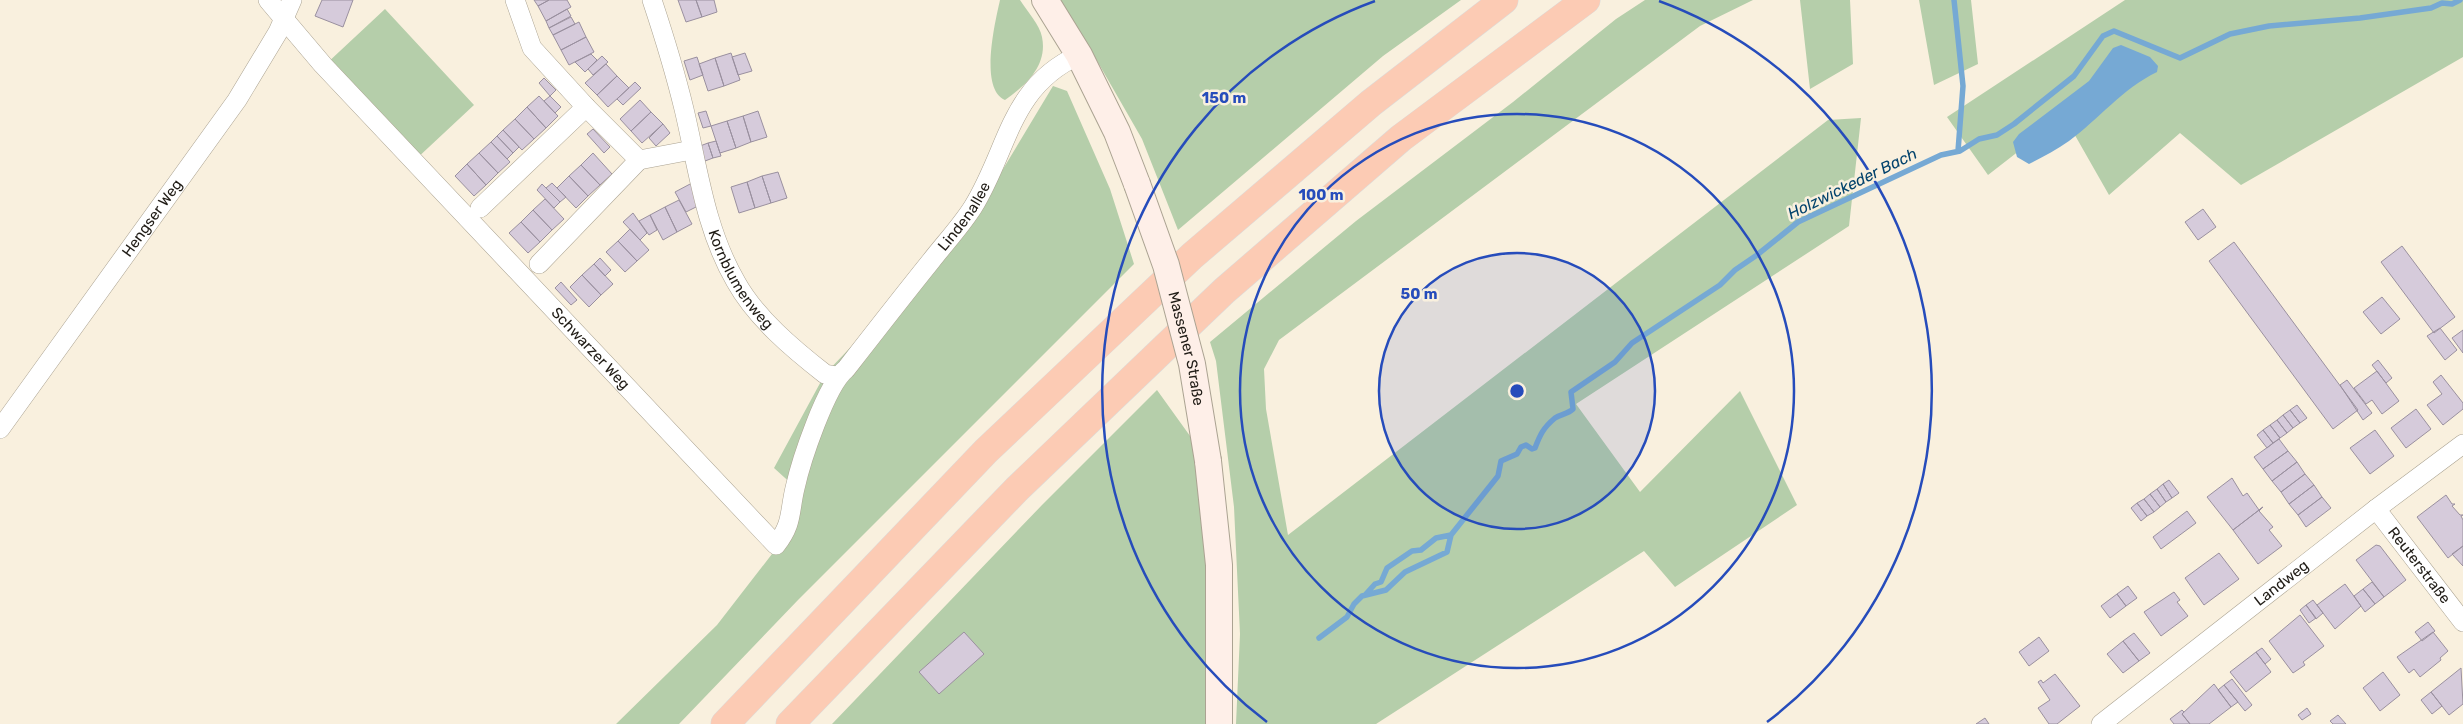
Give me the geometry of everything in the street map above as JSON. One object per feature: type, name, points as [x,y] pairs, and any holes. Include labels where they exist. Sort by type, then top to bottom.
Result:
[{"type":"highway","points":[[725,724],[986,451],[1192,256],[1371,103],[1504,0]]},
{"type":"highway","points":[[790,724],[1017,489],[1224,292],[1401,138],[1586,0]]},
{"type":"main road","name":"Massener Straße","points":[[1045,0],[1079,56],[1117,132],[1166,266],[1192,364],[1208,461],[1219,565],[1219,724]]},
{"type":"street","points":[[268,0],[284,18]]},
{"type":"street","name":"Hengser Weg","points":[[0,429],[237,100],[278,32],[292,0]]},
{"type":"street","points":[[515,0],[532,48],[586,107],[639,160]]},
{"type":"street","name":"Kornblumenweg","points":[[652,0],[668,48],[713,234],[736,283],[772,328],[825,374],[837,376]]},
{"type":"street","name":"Schwarzer Weg","points":[[284,18],[323,65],[776,545],[787,531],[795,487],[821,409],[837,376]]},
{"type":"street","name":"Lindenallee","points":[[837,376],[846,369],[972,208],[991,174],[1014,117],[1032,89],[1065,62],[1079,56]]},
{"type":"street","points":[[480,208],[586,107]]},
{"type":"street","points":[[539,264],[639,160],[692,150]]},
{"type":"street","name":"Landweg","points":[[2101,724],[2376,509],[2463,444]]},
{"type":"street","name":"Reuterstraße","points":[[2376,509],[2463,622]]},
{"type":"green space","points":[[1000,0],[1020,0],[1039,28],[1043,47],[1042,57],[1033,74],[1027,82],[1005,100],[997,93],[991,70],[991,54]]},
{"type":"green space","points":[[1059,0],[1461,0],[1383,56],[1178,230],[1142,139],[1088,45]]},
{"type":"green space","points":[[1645,0],[1753,0],[1700,26],[1279,340],[1264,369],[1266,409],[1288,535],[1828,120],[1861,118],[1849,226],[1576,404],[1640,492],[1740,391],[1797,505],[1675,587],[1644,551],[1376,724],[1236,724],[1240,634],[1234,507],[1216,361],[1210,342],[1356,221],[1513,102],[1616,19]]},
{"type":"green space","points":[[1800,0],[1850,0],[1853,64],[1810,89]]},
{"type":"green space","points":[[1919,0],[1971,0],[1978,64],[1934,85]]},
{"type":"green space","points":[[2125,0],[2463,0],[2463,57],[2241,185],[2180,133],[2109,195],[2064,116],[1988,175],[1947,117]]},
{"type":"green space","points":[[385,9],[474,105],[414,161],[325,65]]},
{"type":"green space","points":[[1053,86],[1067,91],[1110,189],[1134,264],[798,600],[679,724],[616,724],[717,625],[772,554],[795,487],[774,468],[825,374],[973,219]]},
{"type":"green space","points":[[1157,390],[1208,461],[1219,724],[832,724],[1042,505]]},
{"type":"water","points":[[2121,45],[2150,57],[2158,66],[2157,72],[2133,87],[2069,141],[2029,164],[2017,157],[2013,142],[2019,134],[2089,81],[2113,48]]},
{"type":"building","points":[[322,0],[353,0],[343,27],[315,16]]},
{"type":"building","points":[[534,0],[549,0],[538,6]]},
{"type":"building","points":[[549,0],[567,0],[571,7],[546,21],[538,6]]},
{"type":"building","points":[[678,0],[696,0],[702,17],[686,22]]},
{"type":"building","points":[[696,0],[714,0],[717,12],[702,17]]},
{"type":"building","points":[[567,9],[571,16],[549,28],[546,21]]},
{"type":"building","points":[[571,17],[575,24],[553,35],[549,28]]},
{"type":"building","points":[[579,22],[586,37],[561,50],[553,35]]},
{"type":"building","points":[[586,37],[594,52],[569,65],[561,50]]},
{"type":"building","points":[[731,53],[740,80],[724,86],[715,58]]},
{"type":"building","points":[[745,53],[752,71],[738,75],[732,57]]},
{"type":"building","points":[[591,54],[597,60],[585,72],[575,62]]},
{"type":"building","points":[[602,56],[608,62],[593,75],[588,69]]},
{"type":"building","points":[[697,57],[703,75],[690,80],[684,61]]},
{"type":"building","points":[[715,58],[724,86],[708,91],[699,64]]},
{"type":"building","points":[[606,64],[617,76],[597,95],[585,83]]},
{"type":"building","points":[[617,76],[629,88],[608,107],[597,95]]},
{"type":"building","points":[[544,78],[556,90],[550,96],[539,83]]},
{"type":"building","points":[[635,82],[641,88],[623,105],[617,99]]},
{"type":"building","points":[[539,96],[558,116],[546,128],[527,107]]},
{"type":"building","points":[[550,96],[561,107],[555,113],[544,101]]},
{"type":"building","points":[[640,100],[651,112],[631,131],[620,119]]},
{"type":"building","points":[[527,107],[546,128],[534,139],[515,119]]},
{"type":"building","points":[[706,111],[711,126],[703,128],[698,113]]},
{"type":"building","points":[[758,111],[767,137],[751,142],[743,116]]},
{"type":"building","points":[[651,112],[663,124],[642,143],[631,131]]},
{"type":"building","points":[[743,116],[751,142],[736,148],[727,121]]},
{"type":"building","points":[[515,119],[534,139],[522,150],[503,130]]},
{"type":"building","points":[[727,121],[736,148],[720,153],[711,126]]},
{"type":"building","points":[[663,124],[670,133],[656,146],[649,138]]},
{"type":"building","points":[[593,129],[610,147],[604,153],[587,134]]},
{"type":"building","points":[[503,130],[519,147],[513,153],[497,136]]},
{"type":"building","points":[[497,136],[513,153],[507,159],[491,142]]},
{"type":"building","points":[[716,141],[721,156],[713,158],[708,143]]},
{"type":"building","points":[[491,142],[510,162],[498,173],[479,153]]},
{"type":"building","points":[[708,143],[713,158],[705,161],[700,146]]},
{"type":"building","points":[[479,153],[498,173],[486,185],[467,164]]},
{"type":"building","points":[[593,153],[612,174],[600,185],[581,165]]},
{"type":"building","points":[[467,164],[486,185],[474,196],[455,176]]},
{"type":"building","points":[[581,165],[600,185],[588,196],[569,176]]},
{"type":"building","points":[[778,172],[787,198],[771,203],[762,176]]},
{"type":"building","points":[[569,176],[588,196],[576,208],[557,188]]},
{"type":"building","points":[[762,176],[771,203],[755,208],[747,182]]},
{"type":"building","points":[[747,182],[755,208],[739,213],[731,187]]},
{"type":"building","points":[[552,183],[566,197],[560,202],[546,188]]},
{"type":"building","points":[[692,183],[698,206],[686,212],[675,192]]},
{"type":"building","points":[[542,184],[560,202],[554,208],[537,190]]},
{"type":"building","points":[[545,199],[564,219],[552,230],[533,210]]},
{"type":"building","points":[[679,200],[692,224],[677,232],[665,207]]},
{"type":"building","points":[[665,207],[677,232],[663,240],[650,215]]},
{"type":"building","points":[[2203,209],[2216,227],[2198,240],[2185,222]]},
{"type":"building","points":[[533,210],[552,230],[540,242],[521,222]]},
{"type":"building","points":[[633,213],[647,233],[640,240],[623,222]]},
{"type":"building","points":[[650,215],[657,230],[649,235],[639,221]]},
{"type":"building","points":[[521,222],[540,242],[528,253],[509,233]]},
{"type":"building","points":[[630,229],[649,250],[637,261],[618,241]]},
{"type":"building","points":[[618,241],[637,261],[625,272],[606,252]]},
{"type":"building","points":[[2234,242],[2358,410],[2333,429],[2209,261]]},
{"type":"building","points":[[2402,246],[2455,317],[2434,333],[2381,262]]},
{"type":"building","points":[[600,258],[611,270],[605,276],[594,264]]},
{"type":"building","points":[[594,264],[613,284],[601,295],[582,275]]},
{"type":"building","points":[[582,275],[601,295],[589,307],[570,287]]},
{"type":"building","points":[[561,282],[577,300],[571,305],[555,288]]},
{"type":"building","points":[[2382,297],[2400,319],[2381,334],[2363,312]]},
{"type":"building","points":[[2440,328],[2457,350],[2445,360],[2427,336]]},
{"type":"building","points":[[2463,330],[2463,353],[2452,338]]},
{"type":"building","points":[[2378,360],[2392,378],[2386,383],[2372,365]]},
{"type":"building","points":[[2377,371],[2399,401],[2382,414],[2372,400],[2366,404],[2354,388]]},
{"type":"building","points":[[2441,375],[2463,403],[2463,409],[2443,425],[2427,405],[2442,394],[2433,382]]},
{"type":"building","points":[[2347,380],[2372,413],[2363,420],[2340,385]]},
{"type":"building","points":[[2297,405],[2307,418],[2300,423],[2290,410]]},
{"type":"building","points":[[2416,409],[2431,429],[2406,448],[2391,428]]},
{"type":"building","points":[[2290,410],[2300,423],[2293,428],[2283,415]]},
{"type":"building","points":[[2283,415],[2293,428],[2287,433],[2277,420]]},
{"type":"building","points":[[2277,420],[2287,433],[2280,438],[2270,425]]},
{"type":"building","points":[[2270,425],[2280,438],[2273,443],[2263,430]]},
{"type":"building","points":[[2263,430],[2273,443],[2267,448],[2257,435]]},
{"type":"building","points":[[2375,430],[2394,456],[2370,474],[2350,448]]},
{"type":"building","points":[[2279,439],[2288,451],[2263,469],[2254,457]]},
{"type":"building","points":[[2288,451],[2297,462],[2272,481],[2263,469]]},
{"type":"building","points":[[2297,462],[2305,474],[2281,492],[2272,481]]},
{"type":"building","points":[[2305,474],[2314,485],[2289,504],[2281,492]]},
{"type":"building","points":[[2232,478],[2243,496],[2247,493],[2259,510],[2263,507],[2233,530],[2207,497]]},
{"type":"building","points":[[2169,480],[2179,493],[2172,498],[2163,484]]},
{"type":"building","points":[[2163,484],[2172,498],[2166,502],[2157,489]]},
{"type":"building","points":[[2314,485],[2322,497],[2298,515],[2289,504]]},
{"type":"building","points":[[2157,489],[2166,502],[2160,507],[2150,494]]},
{"type":"building","points":[[2150,494],[2160,507],[2154,512],[2144,499]]},
{"type":"building","points":[[2446,495],[2452,504],[2455,504],[2452,506],[2460,515],[2463,515],[2461,516],[2463,520],[2463,546],[2448,558],[2417,517]]},
{"type":"building","points":[[2322,497],[2331,508],[2306,527],[2298,515]]},
{"type":"building","points":[[2144,499],[2154,512],[2147,516],[2137,503]]},
{"type":"building","points":[[2137,503],[2147,516],[2141,521],[2131,508]]},
{"type":"building","points":[[2263,507],[2259,511],[2273,527],[2269,530],[2282,546],[2258,564],[2233,530]]},
{"type":"building","points":[[2187,511],[2196,523],[2161,549],[2153,537]]},
{"type":"building","points":[[2376,545],[2380,546],[2406,580],[2384,597],[2356,560]]},
{"type":"building","points":[[2463,546],[2463,566],[2452,554]]},
{"type":"building","points":[[2219,553],[2239,579],[2204,605],[2185,578]]},
{"type":"building","points":[[2372,582],[2384,597],[2375,604],[2363,589]]},
{"type":"building","points":[[2345,584],[2361,606],[2335,629],[2317,605]]},
{"type":"building","points":[[2128,586],[2137,598],[2126,606],[2117,594]]},
{"type":"building","points":[[2363,589],[2375,604],[2365,612],[2354,596]]},
{"type":"building","points":[[2174,592],[2180,600],[2177,602],[2188,616],[2161,636],[2144,612]]},
{"type":"building","points":[[2117,594],[2126,606],[2110,618],[2101,606]]},
{"type":"building","points":[[2313,600],[2323,613],[2316,619],[2306,605]]},
{"type":"building","points":[[2306,605],[2316,618],[2309,623],[2300,610]]},
{"type":"building","points":[[2300,615],[2324,646],[2303,662],[2305,665],[2293,673],[2269,641]]},
{"type":"building","points":[[2428,622],[2435,631],[2422,641],[2415,632]]},
{"type":"building","points":[[964,632],[984,654],[939,694],[919,672]]},
{"type":"building","points":[[2433,632],[2448,651],[2440,658],[2441,660],[2420,677],[2414,669],[2409,673],[2397,657]]},
{"type":"building","points":[[2134,633],[2150,653],[2139,661],[2123,641]]},
{"type":"building","points":[[2039,637],[2049,651],[2029,666],[2019,652]]},
{"type":"building","points":[[2123,641],[2139,661],[2123,673],[2107,654]]},
{"type":"building","points":[[2262,648],[2271,659],[2265,664],[2256,652]]},
{"type":"building","points":[[2256,652],[2271,672],[2246,692],[2230,672]]},
{"type":"building","points":[[2461,668],[2463,704],[2449,715],[2431,692]]},
{"type":"building","points":[[2383,672],[2400,695],[2380,711],[2363,688]]},
{"type":"building","points":[[2055,674],[2080,706],[2057,724],[2049,724],[2038,708],[2050,700],[2038,682],[2041,680],[2043,683]]},
{"type":"building","points":[[2232,679],[2252,705],[2245,711],[2224,685]]},
{"type":"building","points":[[2214,684],[2231,707],[2209,724],[2190,724],[2182,714]]},
{"type":"building","points":[[2224,685],[2238,702],[2231,707],[2218,690]]},
{"type":"building","points":[[2431,692],[2442,706],[2432,714],[2421,700]]},
{"type":"building","points":[[2307,708],[2311,714],[2302,720],[2298,715]]},
{"type":"building","points":[[2182,710],[2184,712],[2182,714],[2190,724],[2174,724],[2170,719]]},
{"type":"building","points":[[2338,715],[2346,724],[2333,724],[2330,721]]},
{"type":"building","points":[[1985,718],[1989,724],[1976,724]]},
{"type":"waterway","points":[[1954,0],[1963,86],[1958,151]]},
{"type":"waterway","name":"Holzwickeder Bach","points":[[1319,638],[1347,617],[1354,604],[1362,596],[1386,590],[1405,572],[1447,552],[1451,535],[1498,476],[1501,461],[1517,454],[1521,447],[1526,445],[1532,449],[1535,448],[1545,428],[1555,418],[1573,409],[1571,392],[1615,362],[1632,343],[1720,285],[1735,270],[1798,222],[1941,155],[1960,151],[1979,139],[1997,135],[2014,124],[2074,76],[2103,36],[2114,31],[2180,58],[2230,34],[2269,26],[2360,18],[2431,8],[2442,3],[2452,4],[2460,0]]},
{"type":"waterway","points":[[1366,594],[1375,584],[1381,582],[1387,568],[1412,551],[1421,550],[1436,538],[1451,535]]}]
